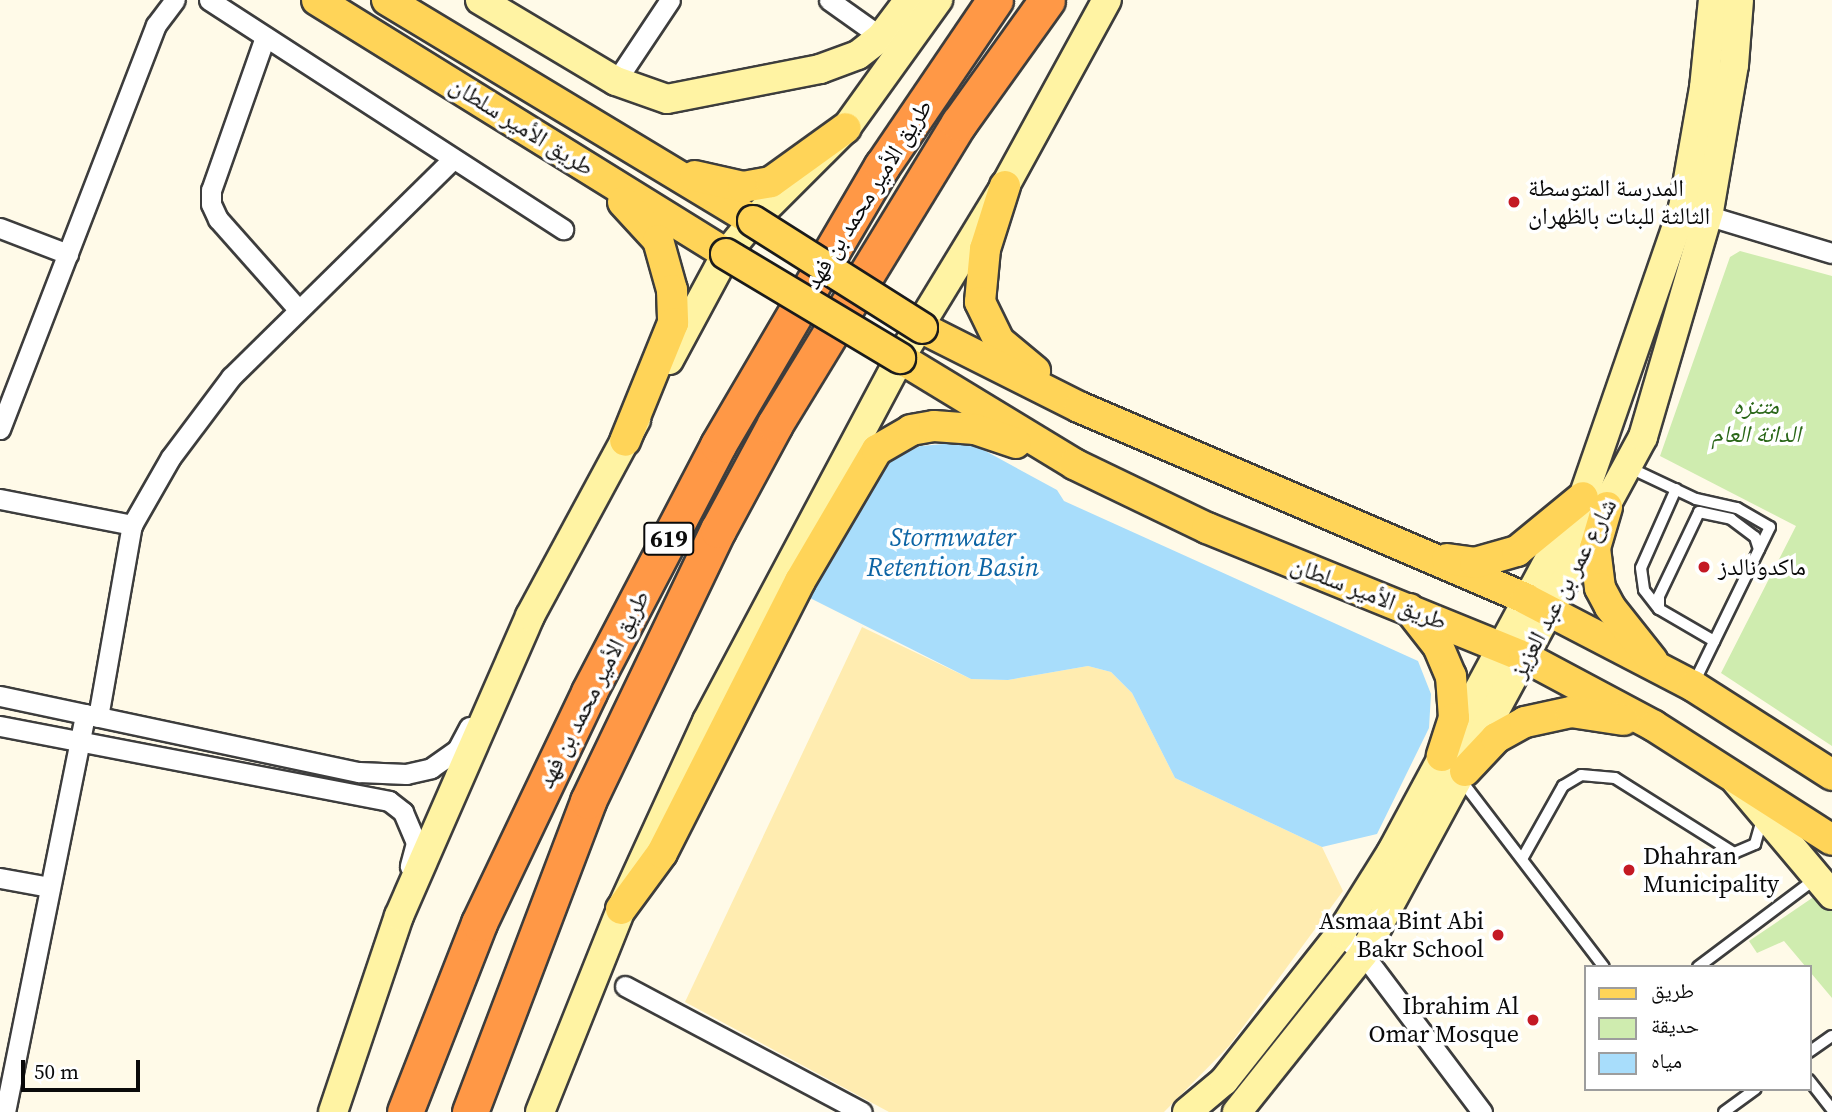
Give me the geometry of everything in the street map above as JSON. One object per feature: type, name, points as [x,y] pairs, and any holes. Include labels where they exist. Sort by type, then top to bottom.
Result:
[{"type":"highway","name":"طريق الأمير محمد بن فهد","points":[[405,1112],[479,923],[589,691],[718,445],[882,166],[995,0]]},
{"type":"highway","name":"طريق الأمير محمد بن فهد","points":[[470,1112],[588,801],[718,530],[775,424],[959,122],[1047,0]]},
{"type":"main road","name":"طريق الأمير سلطان","points":[[317,0],[726,254],[1074,464],[1281,559],[1406,606],[1513,651],[1654,726],[1832,840]]},
{"type":"main road","name":"طريق الأمير سلطان","points":[[387,0],[599,132],[753,221],[922,328]]},
{"type":"main road","points":[[599,132],[704,181],[743,187],[771,182],[846,128]]},
{"type":"main road","points":[[555,146],[631,210],[658,240],[668,268],[673,323],[625,441]]},
{"type":"main road","points":[[1005,186],[980,274],[985,319],[999,341],[1079,407]]},
{"type":"main road","points":[[922,328],[1079,407],[1538,605],[1693,687],[1832,775]]},
{"type":"main road","points":[[621,909],[662,853],[800,581],[877,450],[911,430],[934,426],[975,429],[1074,464]]},
{"type":"main road","points":[[1422,555],[1475,563],[1517,551],[1595,502]]},
{"type":"main road","points":[[1595,502],[1595,548],[1600,588],[1610,607],[1659,669]]},
{"type":"main road","points":[[1406,606],[1438,646],[1451,676],[1456,769]]},
{"type":"main road","points":[[1456,769],[1510,729],[1553,713],[1591,713],[1654,726]]},
{"type":"street","points":[[0,429],[156,24],[175,0]]},
{"type":"street","points":[[209,0],[563,229]]},
{"type":"street","points":[[480,0],[616,81],[650,97],[682,99],[820,69],[858,55],[881,37],[909,0]]},
{"type":"street","points":[[616,81],[670,0]]},
{"type":"street","points":[[829,0],[881,37]]},
{"type":"street","points":[[0,696],[359,772],[406,774],[431,768],[457,750],[726,254],[753,221],[846,128],[938,0]]},
{"type":"street","points":[[540,1112],[621,909],[708,722],[900,358],[922,328],[1005,186],[1107,0]]},
{"type":"street","points":[[1595,502],[1695,212],[1713,0]]},
{"type":"street","name":"شارع عمر بن عبد العزيز","points":[[1244,1110],[1363,954],[1513,651],[1595,502],[1626,466],[1643,437],[1695,212],[1734,65],[1739,0]]},
{"type":"street","points":[[265,37],[211,190],[211,204],[218,219],[298,309]]},
{"type":"street","points":[[5,1112],[79,742],[91,715],[132,525],[170,457],[223,387],[298,309],[453,159]]},
{"type":"street","points":[[1695,212],[1832,253]]},
{"type":"street","points":[[0,228],[68,254]]},
{"type":"street","points":[[0,499],[132,525]]},
{"type":"street","points":[[333,1112],[399,916],[530,615]]},
{"type":"street","points":[[0,726],[389,801],[403,812],[416,843],[399,916]]},
{"type":"street","points":[[1187,1112],[1224,1082],[1340,934],[1456,769]]},
{"type":"street","points":[[1730,773],[1762,816],[1823,887]]},
{"type":"street","points":[[0,878],[50,887]]},
{"type":"street","points":[[1340,934],[1363,954],[1482,1112]]},
{"type":"street","points":[[625,986],[862,1112]]},
{"type":"street","points":[[1224,1082],[1244,1110]]},
{"type":"lane","points":[[1626,466],[1696,499],[1737,508],[1770,527],[1693,687]]},
{"type":"lane","points":[[1676,489],[1641,568],[1644,590],[1658,609],[1714,641]]},
{"type":"lane","points":[[1658,609],[1659,596],[1699,512],[1731,519],[1755,537],[1759,549]]},
{"type":"lane","points":[[1456,769],[1602,965]]},
{"type":"lane","points":[[1522,859],[1563,786],[1581,775],[1615,778],[1734,853],[1755,844],[1762,816]]},
{"type":"lane","points":[[1701,965],[1823,887]]},
{"type":"lane","points":[[1811,1051],[1832,1036]]},
{"type":"lane","points":[[1811,1083],[1832,1109]]},
{"type":"lane","points":[[1724,1112],[1753,1091]]},
{"type":"green space","name":"متنزه الدانة العام","points":[[1740,251],[1832,276],[1832,746],[1721,673],[1796,526],[1660,456],[1730,257]]},
{"type":"green space","points":[[1818,894],[1832,907],[1832,998],[1811,973],[1811,965],[1804,965],[1784,941],[1757,953],[1749,941]]},
{"type":"sand","points":[[862,627],[971,679],[1008,680],[1088,666],[1111,672],[1132,693],[1175,778],[1322,847],[1343,891],[1229,1046],[1164,1112],[889,1112],[685,1002]]},
{"type":"water","name":"Stormwater Retention Basin","points":[[969,442],[1057,490],[1064,501],[1418,661],[1431,694],[1429,728],[1377,834],[1322,847],[1175,778],[1132,693],[1111,672],[1088,666],[1008,680],[971,679],[804,595],[886,463],[920,446]]},
{"type":"place","name":"المدرسة المتوسطة الثالثة للبنات بالظهران","points":[[1514,202]]},
{"type":"place","name":"ماكدونالدز","points":[[1704,567]]},
{"type":"place","name":"Dhahran Municipality","points":[[1629,870]]},
{"type":"place","name":"Asmaa Bint Abi Bakr School","points":[[1498,935]]},
{"type":"place","name":"Ibrahim Al Omar Mosque","points":[[1533,1020]]}]
